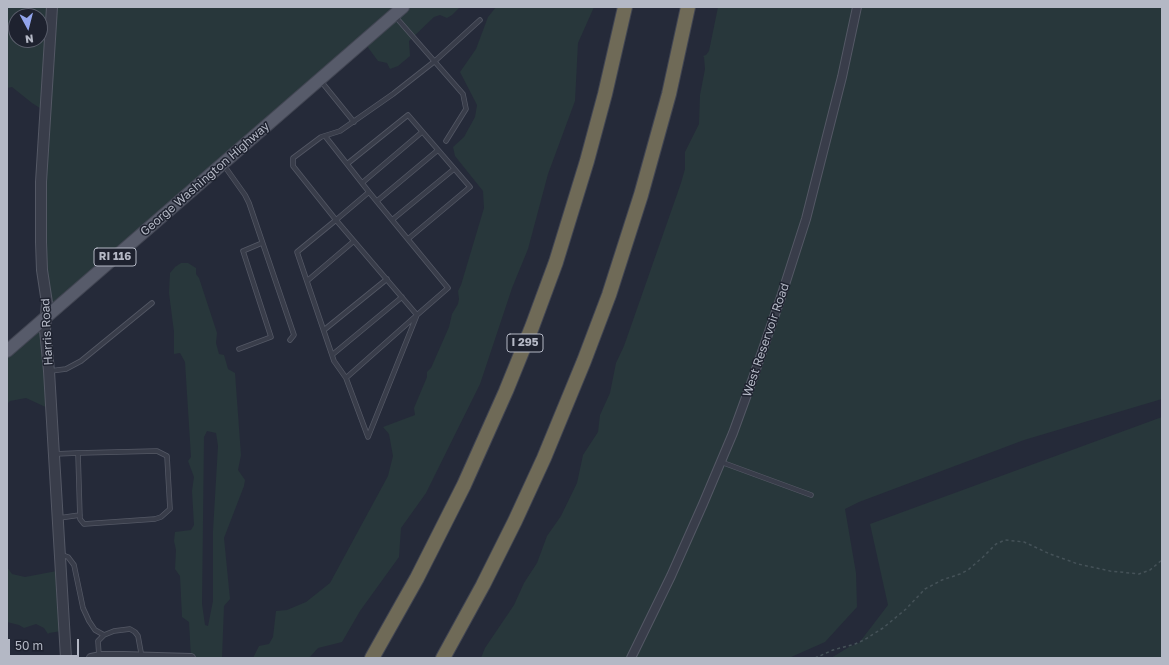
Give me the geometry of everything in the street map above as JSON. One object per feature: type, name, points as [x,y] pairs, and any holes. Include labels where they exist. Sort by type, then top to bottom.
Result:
[{"type":"highway","name":"I 295","points":[[372,658],[417,578],[464,485],[504,397],[532,327],[556,262],[587,162],[606,94],[625,7]]},
{"type":"highway","points":[[443,658],[483,585],[530,489],[558,426],[594,335],[631,229],[651,162],[688,7]]},
{"type":"main road","name":"George Washington Highway","points":[[7,351],[399,11]]},
{"type":"street","name":"Harris Road","points":[[52,7],[41,182],[41,242],[42,270],[47,303],[45,330],[49,371],[66,658]]},
{"type":"street","name":"West Reservoir Road","points":[[631,658],[703,504],[756,371],[806,219],[842,77],[857,7]]},
{"type":"street","points":[[95,657],[191,658]]},
{"type":"lane","points":[[399,11],[435,61],[463,94],[466,109],[446,141]]},
{"type":"lane","points":[[417,315],[336,220],[293,166],[293,158],[321,137],[340,131],[393,94],[435,61],[480,20]]},
{"type":"lane","points":[[320,79],[354,122]]},
{"type":"lane","points":[[347,164],[408,115],[470,187],[408,239]]},
{"type":"lane","points":[[362,183],[422,132]]},
{"type":"lane","points":[[325,136],[448,288],[346,378]]},
{"type":"lane","points":[[377,201],[438,150]]},
{"type":"lane","points":[[223,164],[245,195],[258,225],[262,243],[294,335],[290,340]]},
{"type":"lane","points":[[392,220],[454,170]]},
{"type":"lane","points":[[369,192],[297,252],[334,361],[346,378],[368,438],[417,315]]},
{"type":"lane","points":[[307,281],[354,241]]},
{"type":"lane","points":[[239,349],[271,337],[243,250],[262,243]]},
{"type":"lane","points":[[324,330],[387,279]]},
{"type":"lane","points":[[332,355],[402,297]]},
{"type":"lane","points":[[49,371],[66,368],[81,361],[152,303]]},
{"type":"lane","points":[[54,454],[78,453],[157,451],[167,456],[170,509],[161,517],[155,519],[84,524],[80,519],[78,453]]},
{"type":"lane","points":[[721,462],[811,495]]},
{"type":"lane","points":[[57,518],[80,515]]},
{"type":"lane","points":[[59,553],[68,557],[74,565],[83,608],[95,630],[104,635]]},
{"type":"lane","points":[[95,657],[98,641],[104,635],[114,631],[130,629],[138,636],[142,657]]},
{"type":"path","points":[[816,658],[833,650],[864,640],[883,628],[906,609],[926,589],[942,580],[968,570],[984,557],[996,544],[1005,540],[1024,542],[1050,554],[1078,564],[1110,571],[1139,574],[1150,570],[1162,560]]},
{"type":"shaded area","points":[[7,7],[460,7],[447,18],[440,15],[434,17],[409,41],[410,56],[398,66],[390,69],[387,63],[378,61],[364,42],[53,308],[43,304],[46,112],[12,87],[7,88]]},
{"type":"shaded area","points":[[496,7],[594,7],[578,43],[575,101],[548,174],[528,249],[512,288],[480,384],[426,493],[401,528],[399,557],[360,611],[342,642],[318,648],[309,658],[253,658],[259,646],[269,644],[273,637],[276,611],[287,610],[306,602],[330,583],[388,476],[393,456],[389,434],[383,427],[415,415],[414,408],[427,377],[427,372],[431,368],[449,327],[452,314],[458,304],[458,291],[484,208],[483,191],[455,156],[453,147],[464,137],[475,117],[477,105],[460,72],[476,49],[488,17]]},
{"type":"shaded area","points":[[718,7],[1162,7],[1162,399],[1024,440],[859,502],[845,509],[856,573],[857,607],[825,642],[789,658],[481,658],[485,648],[514,605],[524,583],[537,563],[547,536],[561,516],[577,483],[583,455],[598,432],[600,415],[610,393],[616,363],[624,346],[681,183],[685,169],[685,152],[699,124],[700,95],[705,69],[703,56],[709,51]]},
{"type":"shaded area","points":[[181,263],[188,263],[196,268],[196,274],[199,278],[217,333],[216,343],[219,354],[224,355],[228,369],[235,373],[241,455],[238,470],[245,480],[224,538],[230,599],[224,606],[222,658],[191,658],[189,622],[182,617],[180,576],[175,569],[175,532],[191,530],[194,525],[192,491],[194,477],[188,461],[191,457],[185,362],[180,353],[174,354],[174,332],[169,293],[170,273]],"holes":[[[207,431],[216,433],[218,446],[213,531],[213,601],[208,626],[205,625],[202,604],[204,437]]]},
{"type":"shaded area","points":[[44,318],[52,410],[26,398],[10,401],[7,404],[7,350]]},
{"type":"shaded area","points":[[1162,417],[1162,658],[831,658],[859,643],[888,605],[870,524]]},
{"type":"shaded area","points":[[7,567],[12,574],[25,577],[62,570],[68,630],[48,634],[44,628],[36,624],[24,628],[7,622]]}]
